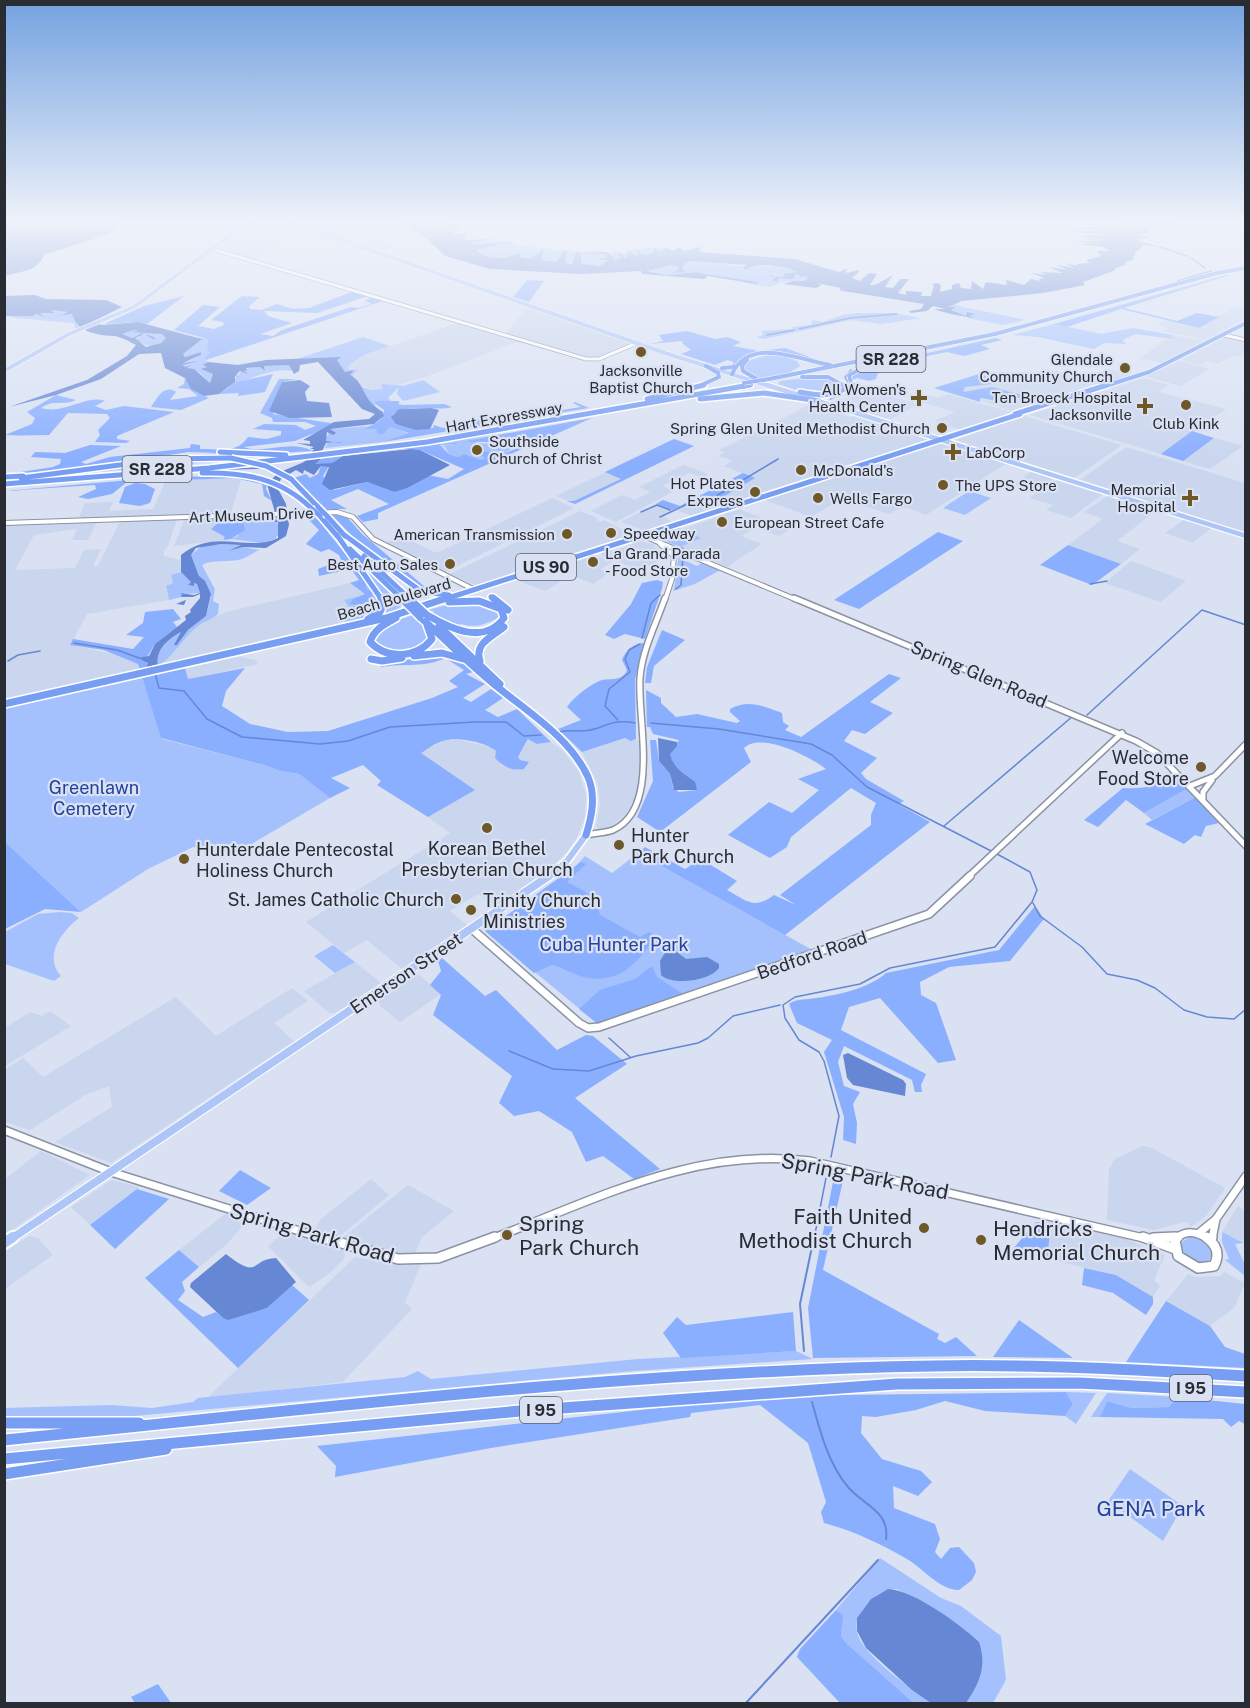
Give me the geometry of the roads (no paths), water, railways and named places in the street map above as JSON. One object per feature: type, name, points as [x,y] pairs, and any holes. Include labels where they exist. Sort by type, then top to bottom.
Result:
[{"type":"highway","name":"Hart Expressway","points":[[325,453],[560,417],[855,363],[983,337],[1113,302]]},
{"type":"highway","name":"Hart Expressway","points":[[4,481],[57,481],[469,436],[792,378],[990,339],[1126,302]]},
{"type":"highway","name":"Beach Boulevard","points":[[4,704],[351,627],[460,595],[1139,376],[1245,323]]},
{"type":"highway","points":[[722,368],[733,371],[747,357],[767,353],[789,354],[824,365],[855,363]]},
{"type":"highway","points":[[757,380],[742,369],[743,364],[752,358],[780,355],[796,359],[801,363],[800,368],[793,372],[769,379]]},
{"type":"highway","points":[[859,388],[849,381],[851,373],[864,366],[892,359]]},
{"type":"highway","points":[[609,408],[699,386],[719,377],[718,373],[706,366]]},
{"type":"highway","points":[[792,378],[828,377],[846,386],[842,392],[827,395],[792,390]]},
{"type":"highway","points":[[601,413],[758,393],[786,394],[819,401]]},
{"type":"highway","points":[[91,470],[187,453],[308,455]]},
{"type":"highway","name":"Hart Expressway","points":[[4,481],[308,455]]},
{"type":"highway","points":[[4,481],[177,458],[231,458],[266,466],[291,479],[318,507],[340,535],[472,664],[567,748],[585,771],[594,800],[586,835]]},
{"type":"highway","points":[[57,481],[207,473],[266,479],[298,494],[311,508],[323,516]]},
{"type":"highway","points":[[340,535],[422,592],[439,596],[460,595]]},
{"type":"highway","points":[[340,535],[384,605],[376,615],[351,627]]},
{"type":"highway","points":[[475,590],[509,606],[506,624],[477,650],[484,667]]},
{"type":"highway","points":[[424,616],[448,627],[472,632],[494,628],[502,622],[504,616],[499,607],[478,601],[427,605]]},
{"type":"highway","points":[[411,610],[375,631],[370,642],[374,648],[394,654],[425,648],[432,639],[424,616]]},
{"type":"highway","points":[[424,616],[484,667],[504,690]]},
{"type":"highway","points":[[371,659],[380,664],[442,653],[457,656],[472,664]]},
{"type":"highway","name":"I 95","points":[[4,1440],[710,1374],[915,1366],[1090,1368],[1245,1376]]},
{"type":"highway","name":"I 95","points":[[4,1459],[520,1411],[784,1390],[918,1383],[1079,1383],[1245,1392]]},
{"type":"highway","points":[[4,1423],[182,1424]]},
{"type":"highway","points":[[4,1474],[203,1442]]},
{"type":"main road","points":[[4,373],[80,331],[140,307],[147,302]]},
{"type":"main road","points":[[519,302],[706,366],[733,371],[819,401],[943,439]]},
{"type":"main road","points":[[658,350],[722,368]]},
{"type":"main road","points":[[733,371],[1245,536]]},
{"type":"main road","name":"Emerson Street","points":[[4,1244],[553,874],[572,856],[586,835]]},
{"type":"street","points":[[391,302],[586,360],[599,359],[637,343]]},
{"type":"street","points":[[1224,335],[1245,340]]},
{"type":"street","name":"Art Museum Drive","points":[[4,524],[333,512],[349,515],[373,539],[475,590]]},
{"type":"street","name":"Spring Glen Road","points":[[644,536],[659,544],[681,550]]},
{"type":"street","name":"Spring Glen Road","points":[[644,536],[1122,733],[1157,753],[1245,846]]},
{"type":"street","points":[[659,544],[674,556]]},
{"type":"street","points":[[586,835],[602,835],[617,828],[629,817],[641,797],[643,768],[640,675],[673,577],[674,556],[681,550]]},
{"type":"street","name":"Bedford Road","points":[[472,929],[579,1023],[588,1028],[599,1027],[929,914],[1122,733]]},
{"type":"street","points":[[1203,800],[1203,792],[1214,777],[1245,744]]},
{"type":"street","points":[[1190,786],[1214,777]]},
{"type":"street","name":"Spring Park Road","points":[[4,1130],[111,1172],[358,1249],[405,1260],[438,1258],[467,1249],[679,1169],[714,1161],[753,1157],[810,1161],[1147,1238],[1175,1249]]},
{"type":"street","points":[[1199,1233],[1216,1219],[1242,1190],[1245,1176]]},
{"type":"street","points":[[1211,1240],[1216,1219]]},
{"type":"street","points":[[1186,1232],[1199,1233],[1211,1240],[1219,1255],[1216,1264],[1210,1267],[1190,1265],[1181,1259],[1175,1249],[1177,1238],[1186,1232]]},
{"type":"street","name":"Spring Park Road","points":[[1147,1238],[1177,1238]]},
{"type":"waterway","points":[[799,329],[850,318],[897,314]]},
{"type":"waterway","points":[[767,335],[794,330]]},
{"type":"waterway","points":[[830,399],[848,391],[850,386],[845,377],[851,370]]},
{"type":"waterway","points":[[816,403],[832,409]]},
{"type":"waterway","points":[[660,517],[692,502],[713,498],[778,459]]},
{"type":"waterway","points":[[227,469],[262,468]]},
{"type":"waterway","points":[[641,512],[657,505],[670,510]]},
{"type":"waterway","points":[[676,589],[681,585],[683,557]]},
{"type":"waterway","points":[[1090,584],[1107,581]]},
{"type":"waterway","points":[[642,638],[651,603],[660,595]]},
{"type":"waterway","points":[[1087,715],[1202,610],[1246,625]]},
{"type":"waterway","points":[[74,643],[117,650],[139,658]]},
{"type":"waterway","points":[[618,720],[605,706],[609,689],[630,672],[625,659],[629,650],[640,644]]},
{"type":"waterway","points":[[8,661],[18,655],[40,651]]},
{"type":"waterway","points":[[155,673],[159,688],[184,691],[207,719],[242,737],[320,744],[348,741],[390,727],[475,722],[506,722],[524,736],[541,735]]},
{"type":"waterway","points":[[944,826],[1073,716]]},
{"type":"waterway","points":[[559,732],[590,730],[618,722],[635,723]]},
{"type":"waterway","points":[[651,723],[719,729],[811,744],[832,755],[867,787],[993,852]]},
{"type":"waterway","points":[[831,1157],[839,1116],[824,1061],[819,1052],[799,1040],[785,1018],[783,1005],[795,997],[860,984],[890,968],[995,947],[1032,902],[1037,890],[1030,872],[997,854]]},
{"type":"waterway","points":[[1033,903],[1040,916],[1082,947],[1107,974],[1137,980],[1155,988],[1184,1010],[1207,1017],[1234,1019],[1246,1009]]},
{"type":"waterway","points":[[509,1051],[553,1069],[589,1071],[636,1056],[698,1043],[708,1038],[733,1016],[780,1005]]},
{"type":"waterway","points":[[609,1038],[630,1057]]},
{"type":"waterway","points":[[814,1239],[826,1178]]},
{"type":"waterway","points":[[804,1351],[800,1304],[814,1237]]},
{"type":"waterway","points":[[812,1402],[835,1468],[848,1487],[880,1515],[886,1529],[886,1539]]},
{"type":"waterway","points":[[745,1704],[878,1560]]},
{"type":"place","name":"Jacksonville Baptist Church","points":[[641,352]]},
{"type":"place","name":"Glendale Community Church","points":[[1125,368]]},
{"type":"place","name":"All Women's Health Center","points":[[919,398]]},
{"type":"place","name":"Club Kink","points":[[1186,405]]},
{"type":"place","name":"Ten Broeck Hospital Jacksonville","points":[[1145,406]]},
{"type":"place","name":"Spring Glen United Methodist Church","points":[[942,428]]},
{"type":"place","name":"Southside Church of Christ","points":[[477,450]]},
{"type":"place","name":"LabCorp","points":[[953,452]]},
{"type":"place","name":"McDonald's","points":[[801,470]]},
{"type":"place","name":"The UPS Store","points":[[943,485]]},
{"type":"place","name":"Hot Plates Express","points":[[755,492]]},
{"type":"place","name":"Wells Fargo","points":[[818,498]]},
{"type":"place","name":"Memorial Hospital","points":[[1190,498]]},
{"type":"place","name":"European Street Cafe","points":[[722,522]]},
{"type":"place","name":"Speedway","points":[[611,533]]},
{"type":"place","name":"American Transmission","points":[[567,534]]},
{"type":"place","name":"La Grand Parada - Food Store","points":[[593,562]]},
{"type":"place","name":"Best Auto Sales","points":[[450,564]]},
{"type":"place","name":"Welcome Food Store","points":[[1201,767]]},
{"type":"place","name":"Korean Bethel Presbyterian Church","points":[[487,828]]},
{"type":"place","name":"Hunter Park Church","points":[[619,845]]},
{"type":"place","name":"Hunterdale Pentecostal Holiness Church","points":[[184,859]]},
{"type":"place","name":"St. James Catholic Church","points":[[456,899]]},
{"type":"place","name":"Trinity Church Ministries","points":[[471,910]]},
{"type":"place","name":"Faith United Methodist Church","points":[[924,1228]]},
{"type":"place","name":"Spring Park Church","points":[[507,1235]]},
{"type":"place","name":"Hendricks Memorial Church","points":[[981,1240]]},
{"type":"park label","name":"Greenlawn Cemetery","points":[[94,797]]},
{"type":"park label","name":"Cuba Hunter Park","points":[[614,944]]},
{"type":"park label","name":"GENA Park","points":[[1151,1508]]}]
